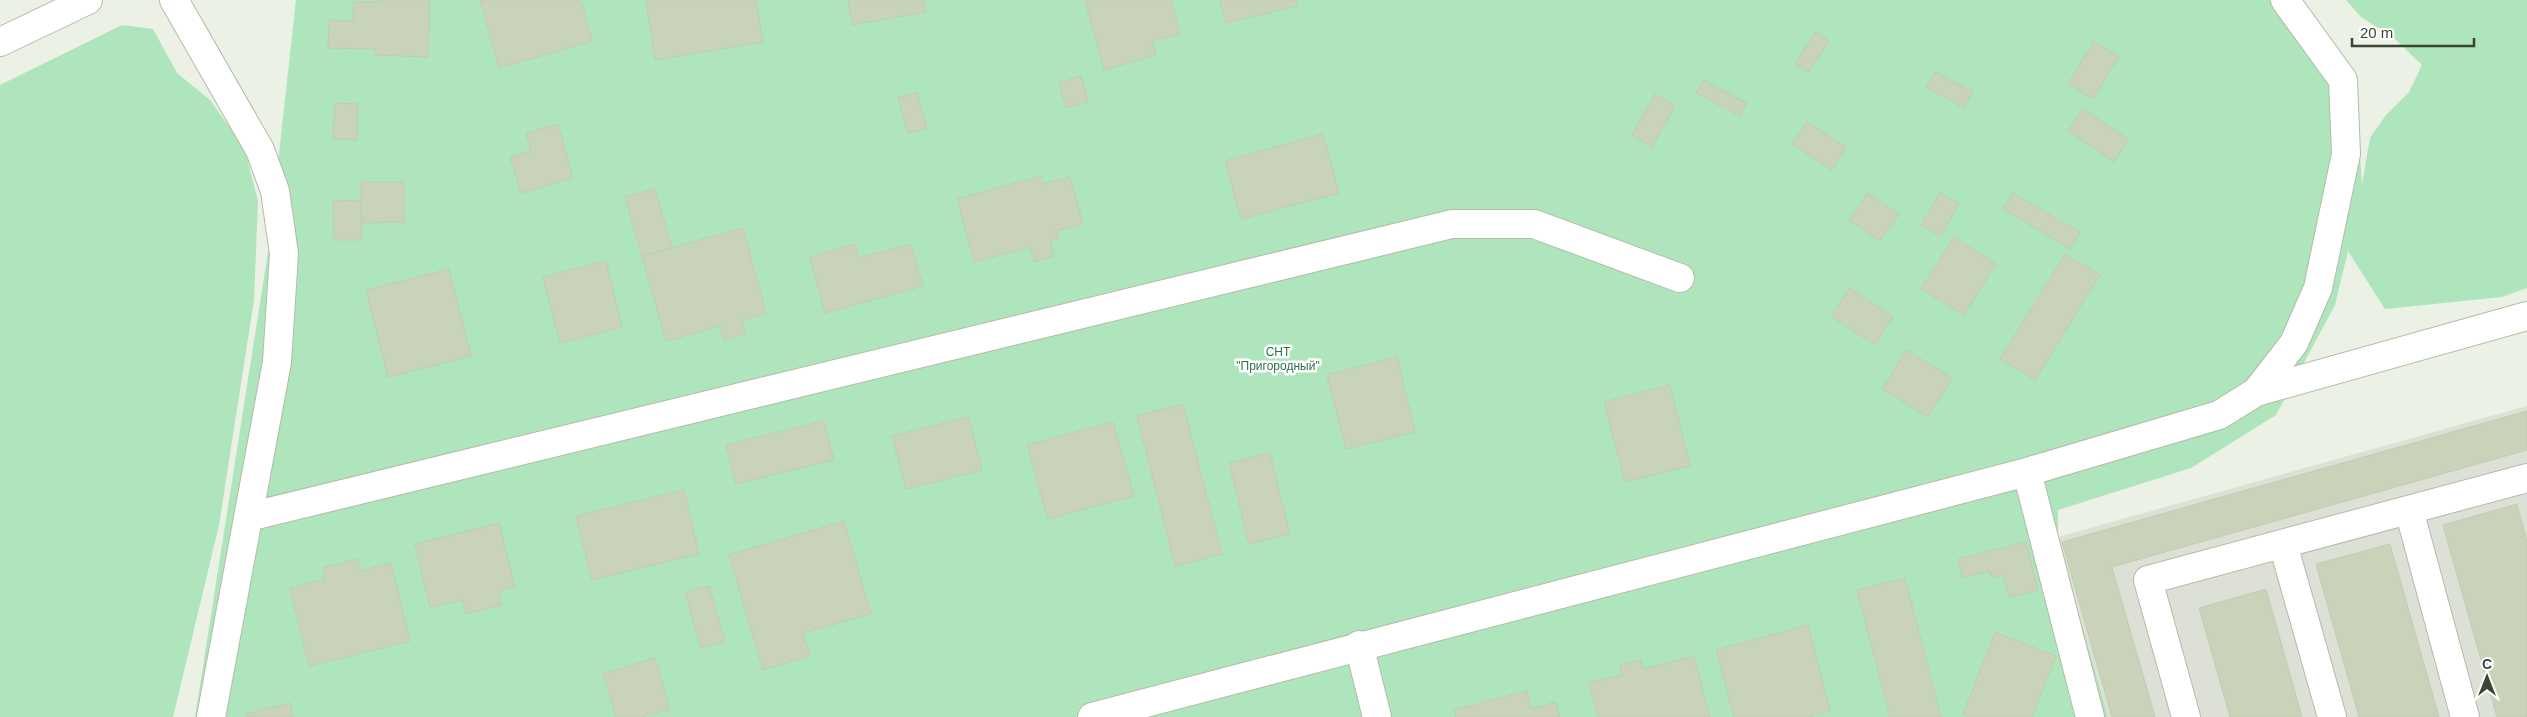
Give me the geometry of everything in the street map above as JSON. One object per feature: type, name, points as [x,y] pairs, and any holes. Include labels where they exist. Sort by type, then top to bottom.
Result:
[{"type":"street","points":[[0,42],[88,0]]},
{"type":"street","points":[[174,0],[260,150],[274,191],[282,245],[282,302],[276,362],[211,717]]},
{"type":"street","points":[[2256,392],[2294,343],[2318,288],[2346,154],[2343,80],[2285,0]]},
{"type":"street","points":[[248,517],[1452,224],[1534,224],[1680,278]]},
{"type":"street","points":[[1092,717],[2027,472],[2219,415],[2256,392],[2527,316]]},
{"type":"street","points":[[2027,472],[2090,717]]},
{"type":"street","points":[[2186,717],[2148,580],[2527,478]]},
{"type":"street","points":[[2409,510],[2465,717]]},
{"type":"street","points":[[2283,544],[2332,717]]},
{"type":"street","points":[[1359,646],[1377,717]]},
{"type":"shaded area","points":[[2527,406],[2527,717],[2108,717],[2058,537]]},
{"type":"green space","name":"СНТ \"Пригородный\"","points":[[296,0],[2300,0],[2354,70],[2362,185],[2370,138],[2386,115],[2409,92],[2422,65],[2394,38],[2361,17],[2346,0],[2527,0],[2527,288],[2502,297],[2385,309],[2348,251],[2335,305],[2276,415],[2191,468],[2058,510],[2058,538],[2108,717],[195,717],[268,252]]},
{"type":"green space","points":[[122,25],[153,29],[177,73],[210,100],[244,147],[258,201],[254,300],[219,525],[173,717],[0,717],[0,85]]},
{"type":"building","points":[[377,0],[430,0],[428,57],[375,55],[375,49],[328,48],[329,20],[353,21],[354,2],[377,2]]},
{"type":"building","points":[[480,0],[581,0],[592,41],[499,68]]},
{"type":"building","points":[[646,0],[756,0],[763,42],[655,60]]},
{"type":"building","points":[[848,0],[924,0],[926,12],[852,25]]},
{"type":"building","points":[[1085,0],[1171,0],[1180,34],[1152,41],[1156,55],[1104,70]]},
{"type":"building","points":[[1220,0],[1296,0],[1298,6],[1225,23]]},
{"type":"building","points":[[1815,32],[1829,41],[1809,72],[1795,64]]},
{"type":"building","points":[[2094,41],[2119,57],[2093,99],[2068,84]]},
{"type":"building","points":[[1935,72],[1973,92],[1964,108],[1926,87]]},
{"type":"building","points":[[1081,76],[1088,102],[1066,108],[1059,83]]},
{"type":"building","points":[[1703,80],[1747,103],[1740,116],[1696,93]]},
{"type":"building","points":[[917,93],[927,129],[908,133],[898,97]]},
{"type":"building","points":[[1655,94],[1675,106],[1652,147],[1632,135]]},
{"type":"building","points":[[335,103],[358,104],[357,140],[333,139]]},
{"type":"building","points":[[2083,109],[2129,140],[2114,162],[2068,131]]},
{"type":"building","points":[[1807,122],[1846,147],[1832,170],[1792,144]]},
{"type":"building","points":[[558,124],[573,178],[521,193],[510,157],[531,151],[526,133]]},
{"type":"building","points":[[1323,134],[1339,193],[1241,219],[1225,161]]},
{"type":"building","points":[[1041,176],[1043,184],[1070,177],[1083,224],[1056,231],[1059,239],[1050,241],[1054,256],[1035,262],[1030,247],[974,262],[957,199]]},
{"type":"building","points":[[361,182],[404,182],[405,222],[362,223]]},
{"type":"building","points":[[655,189],[672,248],[642,256],[625,197]]},
{"type":"building","points":[[1868,193],[1899,214],[1880,241],[1849,220]]},
{"type":"building","points":[[1940,193],[1959,203],[1941,236],[1921,226]]},
{"type":"building","points":[[2013,193],[2080,232],[2070,249],[2003,209]]},
{"type":"building","points":[[361,200],[362,240],[334,240],[333,201]]},
{"type":"building","points":[[743,228],[766,313],[742,320],[746,334],[724,340],[720,326],[666,341],[642,256]]},
{"type":"building","points":[[1954,237],[1996,264],[1964,315],[1921,289]]},
{"type":"building","points":[[855,244],[859,258],[911,244],[923,286],[825,313],[810,257]]},
{"type":"building","points":[[2065,254],[2100,275],[2035,380],[2000,359]]},
{"type":"building","points":[[606,261],[622,327],[560,343],[543,277]]},
{"type":"building","points":[[449,269],[471,356],[388,377],[366,290]]},
{"type":"building","points":[[1850,288],[1893,317],[1875,345],[1831,316]]},
{"type":"building","points":[[1906,350],[1952,378],[1928,417],[1882,389]]},
{"type":"building","points":[[1397,357],[1415,432],[1346,449],[1327,375]]},
{"type":"building","points":[[1670,385],[1690,466],[1625,482],[1604,402]]},
{"type":"building","points":[[1183,404],[1222,554],[1175,566],[1137,416]]},
{"type":"building","points":[[2527,411],[2527,450],[2112,567],[2155,717],[2112,717],[2062,542]]},
{"type":"building","points":[[969,417],[982,470],[906,489],[892,436]]},
{"type":"building","points":[[824,421],[834,460],[736,484],[726,445]]},
{"type":"building","points":[[1113,422],[1134,496],[1048,519],[1027,445]]},
{"type":"building","points":[[1270,453],[1290,534],[1249,544],[1229,463]]},
{"type":"building","points":[[684,490],[699,554],[592,580],[576,516]]},
{"type":"building","points":[[2517,504],[2527,541],[2527,717],[2497,717],[2443,525]]},
{"type":"building","points":[[844,521],[871,614],[803,633],[810,656],[763,670],[729,555]]},
{"type":"building","points":[[499,523],[515,587],[498,591],[502,605],[466,614],[463,600],[430,607],[415,544]]},
{"type":"building","points":[[2026,542],[2038,590],[2009,597],[2003,575],[1992,578],[1990,571],[1963,578],[1958,559]]},
{"type":"building","points":[[2390,544],[2439,717],[2359,717],[2316,564]]},
{"type":"building","points":[[357,559],[360,571],[391,563],[410,641],[309,666],[290,588],[325,579],[323,568]]},
{"type":"building","points":[[1905,578],[1941,717],[1890,717],[1857,590]]},
{"type":"building","points":[[709,586],[725,641],[701,648],[685,592]]},
{"type":"building","points":[[2266,589],[2302,717],[2230,717],[2199,608]]},
{"type":"building","points":[[1808,625],[1830,711],[1809,717],[1734,717],[1716,650]]},
{"type":"building","points":[[1995,632],[2056,656],[2032,717],[1970,717],[1963,714]]},
{"type":"building","points":[[1694,656],[1710,717],[1598,717],[1589,683],[1622,675],[1620,665],[1641,660],[1643,669]]},
{"type":"building","points":[[655,658],[670,709],[642,717],[616,717],[603,674]]},
{"type":"building","points":[[1527,691],[1531,709],[1556,702],[1560,717],[1456,717],[1454,710]]},
{"type":"building","points":[[290,703],[293,717],[246,717],[245,714]]}]
